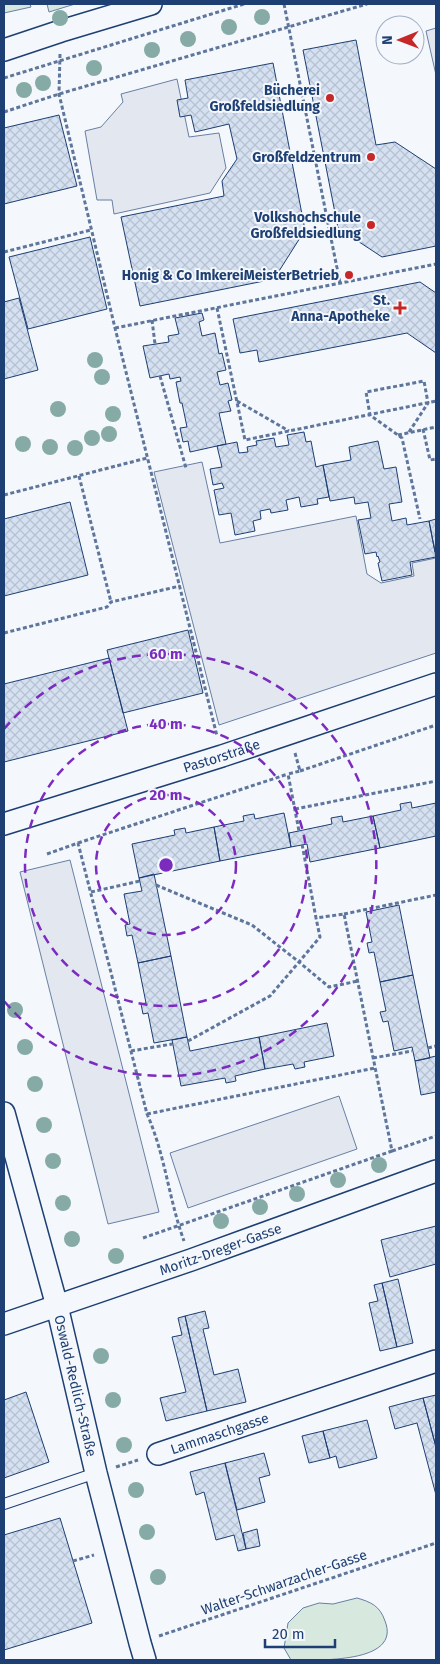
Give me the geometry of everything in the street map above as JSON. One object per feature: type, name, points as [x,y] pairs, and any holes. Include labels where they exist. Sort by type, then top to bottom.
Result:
[{"type":"street","points":[[4,50],[61,30],[151,4]]},
{"type":"street","name":"Pastorstraße","points":[[4,824],[222,756],[436,684]]},
{"type":"street","name":"Oswald-Redlich-Straße","points":[[4,1113],[57,1306],[141,1655]]},
{"type":"street","name":"Moritz-Dreger-Gasse","points":[[4,1324],[191,1260],[436,1171]]},
{"type":"street","name":"Lammaschgasse","points":[[158,1454],[436,1361]]},
{"type":"lane","points":[[4,1504],[96,1473]]},
{"type":"path","points":[[4,78],[244,4]]},
{"type":"path","points":[[284,4],[340,283]]},
{"type":"path","points":[[4,112],[59,94],[367,4]]},
{"type":"path","points":[[61,30],[59,94],[147,458],[222,756]]},
{"type":"path","points":[[4,252],[91,230]]},
{"type":"path","points":[[115,328],[436,264]]},
{"type":"path","points":[[217,308],[245,440],[436,401]]},
{"type":"path","points":[[152,320],[155,344]]},
{"type":"path","points":[[160,376],[186,468]]},
{"type":"path","points":[[409,432],[428,403],[424,381],[366,392],[370,415],[402,438],[420,519]]},
{"type":"path","points":[[237,400],[290,431]]},
{"type":"path","points":[[398,435],[436,426]]},
{"type":"path","points":[[423,430],[430,460],[436,459]]},
{"type":"path","points":[[4,494],[147,458]]},
{"type":"path","points":[[78,476],[111,602]]},
{"type":"path","points":[[4,633],[107,607],[111,602],[180,586]]},
{"type":"path","points":[[47,854],[436,725]]},
{"type":"path","points":[[289,734],[300,771]]},
{"type":"path","points":[[288,774],[299,831]]},
{"type":"path","points":[[294,809],[436,781]]},
{"type":"path","points":[[78,843],[147,1114],[154,1130],[178,1225],[191,1260]]},
{"type":"path","points":[[188,1041],[270,996],[320,937],[302,844]]},
{"type":"path","points":[[91,892],[140,881]]},
{"type":"path","points":[[156,884],[252,925],[329,987],[358,981]]},
{"type":"path","points":[[316,918],[436,895]]},
{"type":"path","points":[[344,914],[392,1151]]},
{"type":"path","points":[[131,1051],[172,1044]]},
{"type":"path","points":[[428,1048],[436,1046]]},
{"type":"path","points":[[374,1058],[412,1051]]},
{"type":"path","points":[[147,1114],[375,1068]]},
{"type":"path","points":[[143,1238],[436,1136]]},
{"type":"path","name":"Lammaschgasse","points":[[96,1473],[158,1454]]},
{"type":"path","name":"Walter-Schwarzacher-Gasse","points":[[141,1655],[436,1543]]},
{"type":"shaded area","points":[[4,4],[30,4],[31,7],[4,13]]},
{"type":"shaded area","points":[[47,4],[75,4],[49,12]]},
{"type":"shaded area","points":[[436,28],[436,75],[426,31]]},
{"type":"shaded area","points":[[177,79],[189,137],[219,133],[226,168],[210,193],[114,214],[112,200],[97,200],[85,131],[101,127],[123,102],[121,94]]},
{"type":"shaded area","points":[[202,462],[220,543],[356,516],[367,574],[381,583],[414,576],[412,563],[436,558],[436,653],[219,725],[154,472]]},
{"type":"shaded area","points":[[70,860],[159,1212],[108,1224],[20,872]]},
{"type":"shaded area","points":[[339,1096],[357,1149],[188,1208],[170,1153]]},
{"type":"shaded area","points":[[357,1598],[374,1605],[383,1616],[387,1635],[381,1645],[370,1652],[354,1657],[291,1660],[284,1648],[288,1623],[303,1608],[319,1603],[333,1604]]},
{"type":"building","name":"Großfeldzentrum","points":[[356,40],[376,145],[395,142],[436,169],[436,246],[382,257],[338,228],[303,50]]},
{"type":"building","points":[[273,63],[305,230],[274,279],[140,306],[121,217],[224,196],[222,181],[237,159],[229,124],[195,132],[191,115],[180,117],[177,100],[188,98],[185,80]]},
{"type":"building","points":[[59,115],[77,186],[4,204],[4,128]]},
{"type":"building","points":[[90,237],[107,309],[28,329],[9,257]]},
{"type":"building","points":[[420,282],[436,293],[436,353],[407,333],[259,362],[257,350],[240,353],[233,319]]},
{"type":"building","points":[[19,298],[38,370],[4,379],[4,302]]},
{"type":"building","points":[[202,313],[204,320],[199,322],[202,336],[215,333],[219,354],[222,353],[226,370],[217,372],[220,385],[228,383],[232,400],[228,401],[231,411],[219,413],[226,444],[190,452],[188,441],[183,442],[180,428],[187,427],[176,382],[181,381],[180,377],[170,379],[169,374],[150,378],[143,346],[169,342],[168,336],[179,334],[175,318]]},
{"type":"building","points":[[304,432],[306,442],[311,441],[316,467],[323,465],[329,497],[317,499],[318,504],[301,507],[299,497],[286,500],[288,510],[271,513],[270,509],[260,511],[261,519],[253,521],[255,531],[235,535],[231,513],[219,515],[214,490],[224,488],[222,483],[213,485],[210,469],[222,467],[217,446],[237,442],[239,453],[248,452],[247,447],[257,445],[256,441],[274,438],[276,447],[289,445],[287,435]]},
{"type":"building","points":[[378,441],[384,469],[396,467],[402,502],[389,504],[392,521],[406,518],[407,525],[429,521],[436,557],[410,562],[412,575],[382,581],[378,563],[380,562],[376,552],[365,554],[358,520],[371,518],[368,502],[355,504],[354,497],[330,501],[323,465],[351,460],[349,447]]},
{"type":"building","points":[[70,502],[88,575],[4,596],[4,519]]},
{"type":"building","points":[[436,519],[436,552],[435,552],[429,521]]},
{"type":"building","points":[[188,630],[203,693],[123,713],[107,650]]},
{"type":"building","points":[[109,658],[128,731],[4,762],[4,684]]},
{"type":"building","points":[[411,802],[412,808],[436,803],[436,836],[380,848],[373,816],[401,810],[400,804]]},
{"type":"building","points":[[284,813],[291,847],[220,861],[214,827],[244,821],[243,816],[254,814],[255,819]]},
{"type":"building","points":[[342,816],[343,822],[373,816],[380,848],[310,862],[307,844],[291,847],[289,833],[332,824],[331,818]]},
{"type":"building","points":[[214,827],[220,861],[139,878],[132,844],[175,835],[174,830],[185,828],[186,833]]},
{"type":"building","points":[[154,874],[171,956],[138,963],[132,935],[127,936],[125,925],[130,924],[124,894],[142,891],[139,878]]},
{"type":"building","points":[[399,905],[413,975],[380,982],[374,952],[369,953],[367,943],[372,942],[366,912]]},
{"type":"building","points":[[171,956],[187,1037],[154,1043],[148,1013],[143,1014],[141,1004],[146,1003],[138,963]]},
{"type":"building","points":[[413,975],[430,1058],[415,1061],[412,1047],[394,1051],[388,1021],[383,1022],[380,1012],[386,1011],[380,982]]},
{"type":"building","points":[[327,1023],[334,1056],[304,1062],[305,1067],[295,1069],[293,1064],[265,1069],[259,1037]]},
{"type":"building","points":[[187,1037],[190,1051],[259,1037],[265,1069],[235,1076],[236,1081],[226,1083],[225,1078],[181,1086],[172,1040]]},
{"type":"building","points":[[436,1056],[436,1092],[421,1095],[415,1061]]},
{"type":"building","points":[[436,1226],[436,1264],[390,1277],[381,1240]]},
{"type":"building","points":[[398,1279],[413,1343],[397,1347],[382,1283]]},
{"type":"building","points":[[382,1283],[397,1347],[380,1351],[369,1303],[378,1301],[374,1285]]},
{"type":"building","points":[[205,1311],[209,1328],[203,1329],[214,1375],[238,1369],[246,1402],[207,1411],[185,1316]]},
{"type":"building","points":[[185,1316],[207,1411],[166,1421],[160,1398],[186,1392],[172,1337],[182,1335],[178,1318]]},
{"type":"building","points":[[26,1392],[49,1462],[4,1478],[4,1400]]},
{"type":"building","points":[[436,1395],[436,1447],[423,1398]]},
{"type":"building","points":[[423,1398],[436,1447],[436,1495],[417,1423],[395,1429],[389,1407]]},
{"type":"building","points":[[367,1420],[377,1458],[339,1468],[336,1456],[330,1458],[323,1431]]},
{"type":"building","points":[[323,1431],[330,1458],[309,1463],[302,1436]]},
{"type":"building","points":[[264,1453],[270,1475],[259,1478],[265,1502],[237,1510],[225,1463]]},
{"type":"building","points":[[225,1463],[246,1549],[238,1551],[234,1535],[216,1540],[204,1492],[196,1495],[190,1472]]},
{"type":"building","points":[[60,1518],[92,1623],[4,1650],[4,1535]]},
{"type":"building","points":[[257,1529],[260,1546],[246,1549],[243,1533]]},
{"type":"place","name":"Bücherei Großfeldsiedlung","points":[[330,98]]},
{"type":"place","name":"Großfeldzentrum","points":[[371,157]]},
{"type":"place","name":"Volkshochschule Großfeldsiedlung","points":[[371,225]]},
{"type":"place","name":"Honig & Co ImkereiMeisterBetrieb","points":[[349,275]]},
{"type":"place","name":"St. Anna-Apotheke","points":[[400,308]]}]
